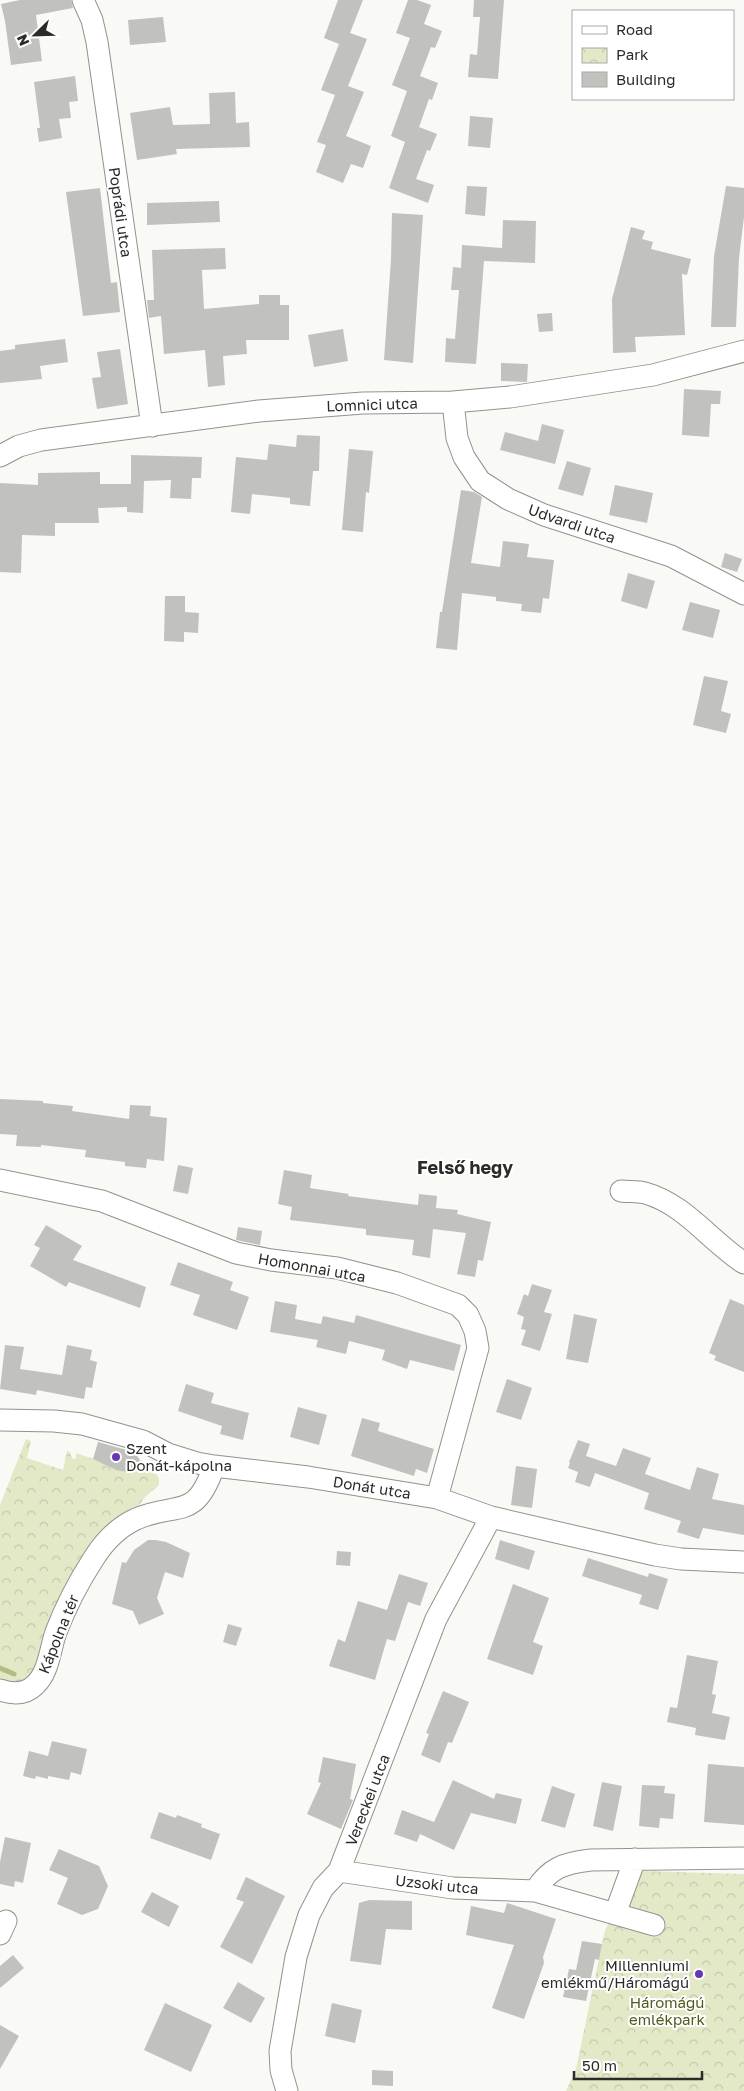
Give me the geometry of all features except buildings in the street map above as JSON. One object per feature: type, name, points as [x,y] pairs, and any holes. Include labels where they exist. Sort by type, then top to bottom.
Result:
[{"type":"street","name":"Poprádi utca","points":[[82,0],[92,20],[97,42],[152,426]]},
{"type":"street","name":"Lomnici utca","points":[[0,456],[19,446],[41,440],[259,411],[364,403],[453,402],[510,397],[613,383],[744,351]]},
{"type":"street","name":"Udvardi utca","points":[[453,402],[457,438],[464,457],[480,481],[508,499],[544,515],[672,556],[744,594]]},
{"type":"street","name":"Homonnai utca","points":[[0,1180],[102,1201],[236,1253],[271,1260],[337,1268],[397,1283],[458,1305],[468,1315],[478,1348],[437,1498]]},
{"type":"street","points":[[621,1191],[644,1193],[671,1205],[695,1222],[744,1263]]},
{"type":"street","name":"Donát utca","points":[[0,1420],[54,1421],[82,1424],[143,1441],[168,1454],[214,1466],[308,1477],[437,1498],[491,1517],[655,1555],[681,1559],[744,1562]]},
{"type":"street","name":"Kápolna tér","points":[[0,1690],[12,1694],[25,1692],[36,1685],[44,1673],[55,1634],[69,1602],[95,1556],[110,1538],[135,1520],[150,1515],[180,1510],[192,1504],[208,1484],[214,1466]]},
{"type":"street","name":"Vereckei utca","points":[[287,2091],[281,2070],[280,2051],[296,1957],[309,1915],[323,1888],[339,1871],[436,1619],[491,1517]]},
{"type":"street","points":[[535,1891],[542,1879],[570,1862],[635,1859],[744,1858]]},
{"type":"street","points":[[615,1914],[635,1859]]},
{"type":"street","name":"Uzsoki utca","points":[[339,1871],[453,1888],[535,1891],[654,1925]]},
{"type":"green space","points":[[26,1439],[31,1441],[27,1458],[63,1470],[67,1451],[70,1452],[72,1459],[76,1458],[76,1453],[106,1463],[105,1465],[117,1470],[125,1471],[138,1468],[156,1474],[159,1478],[159,1485],[144,1498],[136,1510],[106,1530],[90,1545],[77,1565],[38,1668],[22,1684],[0,1682],[0,1505]]},
{"type":"green space","name":"Háromágú emlékpark","points":[[641,1871],[744,1874],[744,2091],[566,2091],[576,2069],[605,1930],[635,1875]]},
{"type":"waterway","points":[[0,1668],[14,1674]]},
{"type":"place","name":"Szent Donát-kápolna","points":[[116,1457]]},
{"type":"place","name":"Millenniumi emlékmű/Háromágú","points":[[699,1974]]},
{"type":"district","name":"Felső hegy","points":[[465,1167]]}]
